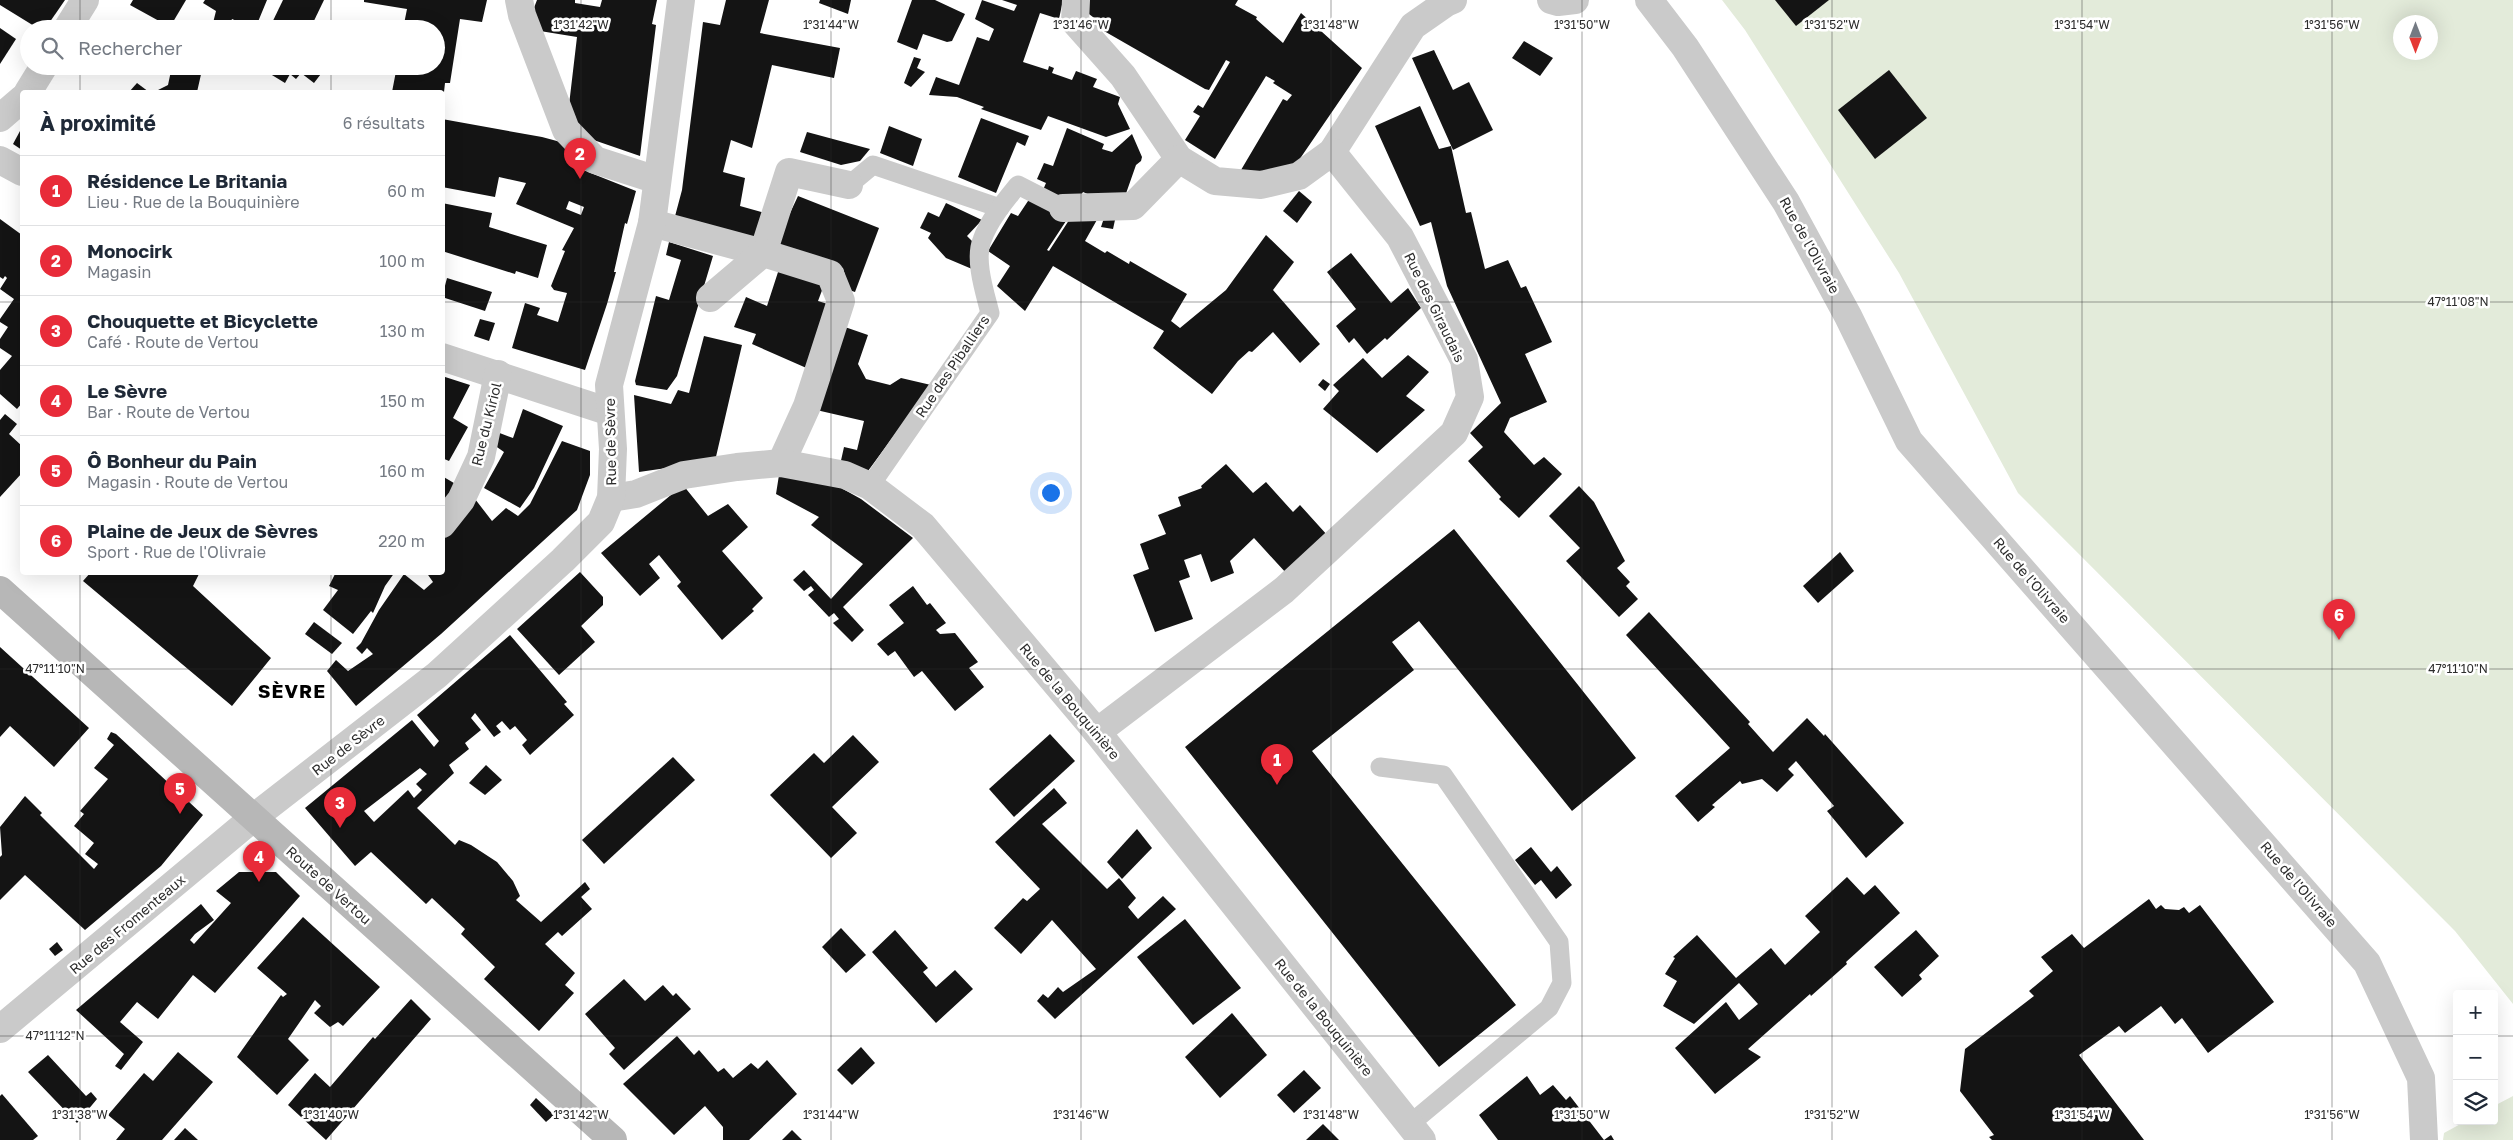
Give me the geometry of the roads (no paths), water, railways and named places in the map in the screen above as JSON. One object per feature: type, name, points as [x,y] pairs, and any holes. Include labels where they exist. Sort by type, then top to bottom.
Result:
[{"type":"main road","name":"Route de Vertou","points":[[0,590],[613,1140]]},
{"type":"street","points":[[73,20],[85,0]]},
{"type":"street","points":[[519,0],[522,15],[566,130],[595,160],[657,180]]},
{"type":"street","name":"Rue de Sèvre","points":[[253,818],[437,675],[601,522],[611,498],[613,449],[609,385],[652,223],[681,0]]},
{"type":"street","points":[[1076,0],[1075,22],[1123,76],[1179,159],[1215,181],[1261,184],[1299,176],[1332,152],[1413,26],[1446,3],[1454,0]]},
{"type":"street","points":[[1551,0],[1558,2],[1575,0]]},
{"type":"street","name":"Rue de l'Olivraie","points":[[1649,0],[1684,47],[1786,202],[1848,316],[1909,441],[2367,963],[2421,1078],[2424,1140]]},
{"type":"street","points":[[29,90],[38,75]]},
{"type":"street","points":[[0,118],[20,101]]},
{"type":"street","name":"Rue des Giraudais","points":[[1097,732],[1284,590],[1454,433],[1470,397],[1464,360],[1400,237],[1332,152]]},
{"type":"street","points":[[1063,208],[1133,206],[1179,159]]},
{"type":"street","points":[[0,160],[20,171]]},
{"type":"street","points":[[710,298],[763,253],[789,172],[849,184]]},
{"type":"street","points":[[652,223],[763,253],[830,274],[841,301],[807,406],[782,463]]},
{"type":"street","name":"Rue du Kiriol","points":[[445,358],[610,412]]},
{"type":"street","name":"Rue du Kiriol","points":[[445,520],[461,500],[481,457],[498,374]]},
{"type":"street","name":"Rue de la Bouquinière","points":[[611,498],[636,494],[684,475],[782,463],[845,475],[870,486],[923,526],[1097,732],[1416,1132]]},
{"type":"street","name":"Rue des Fromenteaux","points":[[0,1029],[253,818]]},
{"type":"lane","points":[[849,184],[873,165],[1000,208]]},
{"type":"lane","name":"Rue des Piballiers","points":[[870,486],[990,313],[980,275],[981,241],[1000,208],[1018,184],[1063,208]]},
{"type":"lane","points":[[1380,767],[1443,775],[1559,942],[1562,983],[1549,1008],[1416,1132]]},
{"type":"place","name":"Monocirk","points":[[580,179]]},
{"type":"place","name":"Plaine de Jeux de Sèvres","points":[[2339,640]]},
{"type":"place","name":"Résidence Le Britania","points":[[1277,785]]},
{"type":"place","name":"Ô Bonheur du Pain","points":[[180,814]]},
{"type":"place","name":"Chouquette et Bicyclette","points":[[340,828]]},
{"type":"place","name":"Le Sèvre","points":[[259,882]]},
{"type":"district","name":"SÈVRE","points":[[292,690]]}]
